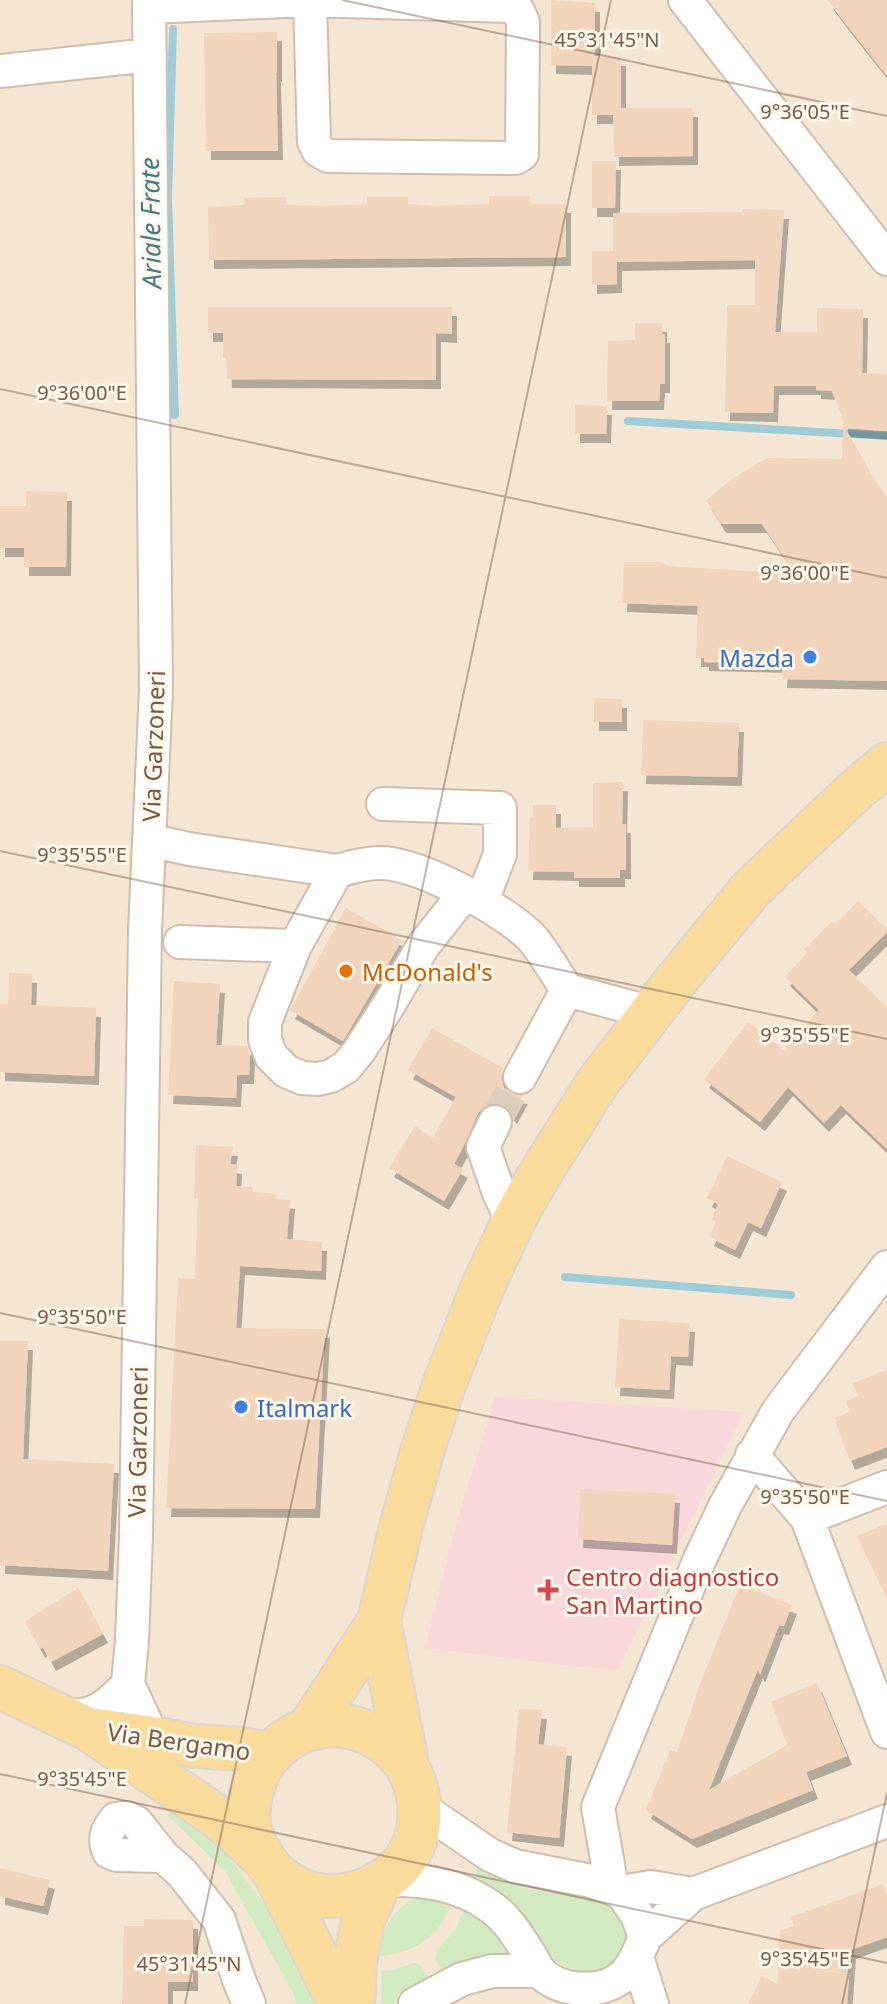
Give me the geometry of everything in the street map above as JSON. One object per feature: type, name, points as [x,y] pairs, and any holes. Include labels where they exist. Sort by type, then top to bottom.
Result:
[{"type":"main road","points":[[309,1728],[379,1621],[401,1527],[443,1388],[482,1288],[513,1222],[598,1082],[674,983],[751,889],[887,764]]},
{"type":"main road","points":[[268,1865],[294,1887],[315,1895],[338,1897],[360,1893],[383,1882],[401,1865],[412,1848],[419,1828],[420,1807],[416,1785],[407,1764],[379,1621]]},
{"type":"main road","name":"Via Bergamo","points":[[0,1687],[74,1723],[219,1818],[268,1865]]},
{"type":"main road","name":"Via Bergamo","points":[[74,1723],[194,1746],[269,1754]]},
{"type":"main road","points":[[340,2004],[251,1831],[248,1804],[255,1777],[269,1754],[287,1738],[309,1728],[337,1724],[364,1730],[388,1743],[407,1764]]},
{"type":"main road","points":[[353,2004],[355,1963],[363,1920],[383,1882]]},
{"type":"street","points":[[149,4],[310,0],[510,6],[518,11],[523,22],[522,154],[516,158],[328,156],[318,150],[314,142],[310,0]]},
{"type":"street","points":[[685,0],[887,259]]},
{"type":"street","name":"Via Garzoneri","points":[[128,1684],[136,1536],[145,947],[156,690],[149,4]]},
{"type":"street","points":[[0,71],[150,55]]},
{"type":"street","points":[[337,871],[302,934],[265,1022],[265,1040],[271,1056],[286,1071],[302,1078],[331,1076],[346,1067],[423,946],[473,897],[500,854],[500,808],[383,804]]},
{"type":"street","points":[[149,840],[337,871],[363,864],[389,864],[415,870],[473,897],[530,936],[567,990],[652,1013]]},
{"type":"street","points":[[180,942],[302,934]]},
{"type":"street","points":[[520,1077],[567,990]]},
{"type":"street","points":[[495,1122],[483,1147],[513,1222]]},
{"type":"street","points":[[652,2004],[637,1915],[616,1890],[598,1807],[699,1561],[752,1455],[778,1411],[887,1267]]},
{"type":"street","points":[[752,1455],[807,1518],[887,1732]]},
{"type":"street","points":[[807,1518],[887,1487]]},
{"type":"street","points":[[74,1723],[75,1717],[103,1709],[128,1684],[153,1738]]},
{"type":"street","points":[[420,1807],[490,1855],[515,1866],[591,1881],[616,1890],[651,1887],[693,1894]]},
{"type":"street","points":[[383,1882],[412,1879],[462,1889],[493,1908],[516,1933],[540,1971],[554,1982],[586,1989],[601,1988],[624,1975],[641,1947],[693,1894],[887,1821]]},
{"type":"street","points":[[163,1856],[182,1873],[219,1920],[239,1996]]},
{"type":"street","points":[[415,2004],[462,1979],[492,1971],[540,1971]]},
{"type":"shaded area","points":[[0,0],[887,0],[887,2004],[0,2004]]},
{"type":"shaded area","name":"Centro diagnostico San Martino","points":[[495,1397],[744,1412],[617,1671],[425,1648],[454,1532]]},
{"type":"green space","points":[[172,1806],[197,1821],[262,1901],[314,1984],[320,2004],[296,2004],[293,1993],[225,1871],[168,1816]]},
{"type":"green space","points":[[478,1867],[524,1888],[590,1894],[606,1899],[625,1926],[626,1941],[622,1956],[611,1968],[594,1975],[579,1975],[565,1968],[552,1957],[505,1899],[474,1878]]},
{"type":"green space","points":[[418,1896],[452,1899],[442,1922],[435,1932],[416,1946],[380,1956],[390,1920]]},
{"type":"green space","points":[[466,1905],[479,1913],[516,1956],[442,1972],[436,1960],[437,1950],[455,1930]]},
{"type":"green space","points":[[413,1963],[421,1966],[429,1979],[393,2004],[382,2004],[381,1971]]},
{"type":"building","points":[[551,0],[595,3],[595,56],[621,57],[621,108],[693,108],[693,156],[614,157],[613,115],[592,115],[592,66],[551,65]]},
{"type":"building","points":[[828,0],[887,0],[887,76],[842,19]]},
{"type":"building","points":[[277,32],[278,151],[206,151],[204,33]]},
{"type":"building","points":[[592,161],[616,161],[615,208],[592,208]]},
{"type":"building","points":[[489,196],[530,196],[530,204],[566,204],[566,257],[209,260],[208,207],[245,205],[244,198],[286,197],[286,205],[323,206],[367,204],[367,197],[408,197],[408,204],[436,206],[489,204]]},
{"type":"building","points":[[743,209],[784,210],[775,332],[817,332],[817,308],[863,309],[862,373],[887,374],[887,431],[845,428],[887,497],[887,681],[782,679],[783,664],[704,662],[704,658],[696,658],[698,606],[622,603],[624,562],[662,562],[667,566],[795,574],[762,524],[721,524],[706,500],[732,479],[767,458],[842,459],[843,419],[832,391],[816,390],[816,386],[774,386],[773,413],[725,412],[727,305],[755,305],[755,260],[617,262],[617,284],[592,285],[592,251],[613,251],[613,213],[743,212]]},
{"type":"building","points":[[208,307],[452,307],[452,334],[436,333],[436,380],[227,379],[223,333],[208,333]]},
{"type":"building","points":[[635,323],[662,323],[662,334],[665,334],[665,384],[660,384],[659,401],[607,401],[608,341],[635,340]]},
{"type":"building","points":[[575,405],[607,406],[606,434],[575,434]]},
{"type":"building","points":[[26,491],[67,492],[66,567],[24,567],[24,548],[0,548],[0,506],[26,506]]},
{"type":"building","points":[[594,698],[622,699],[622,722],[594,722]]},
{"type":"building","points":[[643,720],[739,723],[737,777],[641,775]]},
{"type":"building","points":[[623,782],[622,824],[626,824],[626,870],[620,870],[620,878],[574,878],[574,872],[528,871],[533,805],[556,805],[556,828],[593,827],[593,783]]},
{"type":"building","points":[[858,901],[887,929],[849,970],[887,1007],[887,1149],[841,1105],[824,1123],[788,1087],[760,1122],[704,1079],[748,1022],[784,1050],[819,1010],[785,977],[807,953],[804,950],[832,921],[836,924]]},
{"type":"building","points":[[346,908],[402,940],[343,1041],[290,1010]]},
{"type":"building","points":[[9,973],[32,974],[31,1005],[96,1008],[94,1076],[0,1072],[0,1004],[8,1004]]},
{"type":"building","points":[[174,981],[220,984],[216,1045],[247,1046],[250,1055],[249,1075],[237,1075],[236,1098],[168,1095]]},
{"type":"building","points":[[432,1028],[503,1068],[501,1078],[504,1088],[512,1094],[523,1095],[512,1115],[504,1105],[494,1103],[478,1113],[454,1164],[463,1169],[444,1201],[389,1168],[415,1126],[433,1138],[456,1097],[408,1070]]},
{"type":"building","points":[[196,1145],[233,1147],[230,1164],[237,1165],[236,1186],[253,1187],[253,1192],[277,1194],[276,1199],[290,1200],[287,1239],[322,1242],[321,1271],[240,1266],[236,1328],[325,1329],[315,1509],[166,1508],[178,1278],[195,1279]]},
{"type":"building","points":[[727,1156],[782,1182],[761,1228],[748,1222],[735,1250],[709,1237],[716,1222],[712,1219],[718,1204],[707,1198]]},
{"type":"building","points":[[619,1319],[690,1323],[688,1357],[671,1356],[669,1390],[615,1387]]},
{"type":"building","points":[[0,1341],[28,1341],[23,1459],[114,1464],[108,1571],[0,1565]]},
{"type":"building","points":[[887,1370],[887,1447],[850,1461],[834,1418],[850,1412],[846,1401],[858,1396],[853,1383]]},
{"type":"building","points":[[580,1489],[675,1494],[672,1545],[578,1539]]},
{"type":"building","points":[[887,1524],[887,1599],[857,1536]]},
{"type":"building","points":[[740,1585],[792,1605],[784,1626],[779,1625],[760,1674],[758,1669],[709,1790],[787,1745],[771,1702],[817,1683],[847,1756],[806,1772],[813,1790],[692,1839],[646,1810],[670,1750],[677,1752],[700,1684]]},
{"type":"building","points":[[78,1588],[103,1634],[51,1662],[25,1621]]},
{"type":"building","points":[[519,1709],[542,1710],[538,1744],[567,1747],[559,1838],[507,1832]]},
{"type":"building","points":[[0,1868],[50,1880],[43,1906],[0,1896]]},
{"type":"building","points":[[883,1884],[887,1896],[887,1937],[851,1950],[847,2004],[748,2004],[762,1976],[777,1984],[780,1931],[794,1926],[791,1917]]},
{"type":"building","points":[[144,1919],[193,1920],[193,1982],[168,1982],[168,2004],[122,2004],[124,1926],[144,1926]]},
{"type":"waterway","name":"Ariale Frate","points":[[173,29],[168,198],[175,415]]},
{"type":"waterway","points":[[628,421],[887,436]]},
{"type":"waterway","points":[[565,1277],[791,1295]]},
{"type":"tunnel","points":[[495,1122],[520,1077]]},
{"type":"place","name":"Mazda","points":[[810,657]]},
{"type":"place","name":"McDonald's","points":[[346,971]]},
{"type":"place","name":"Italmark","points":[[241,1407]]},
{"type":"place","name":"Centro diagnostico San Martino","points":[[548,1590]]}]
